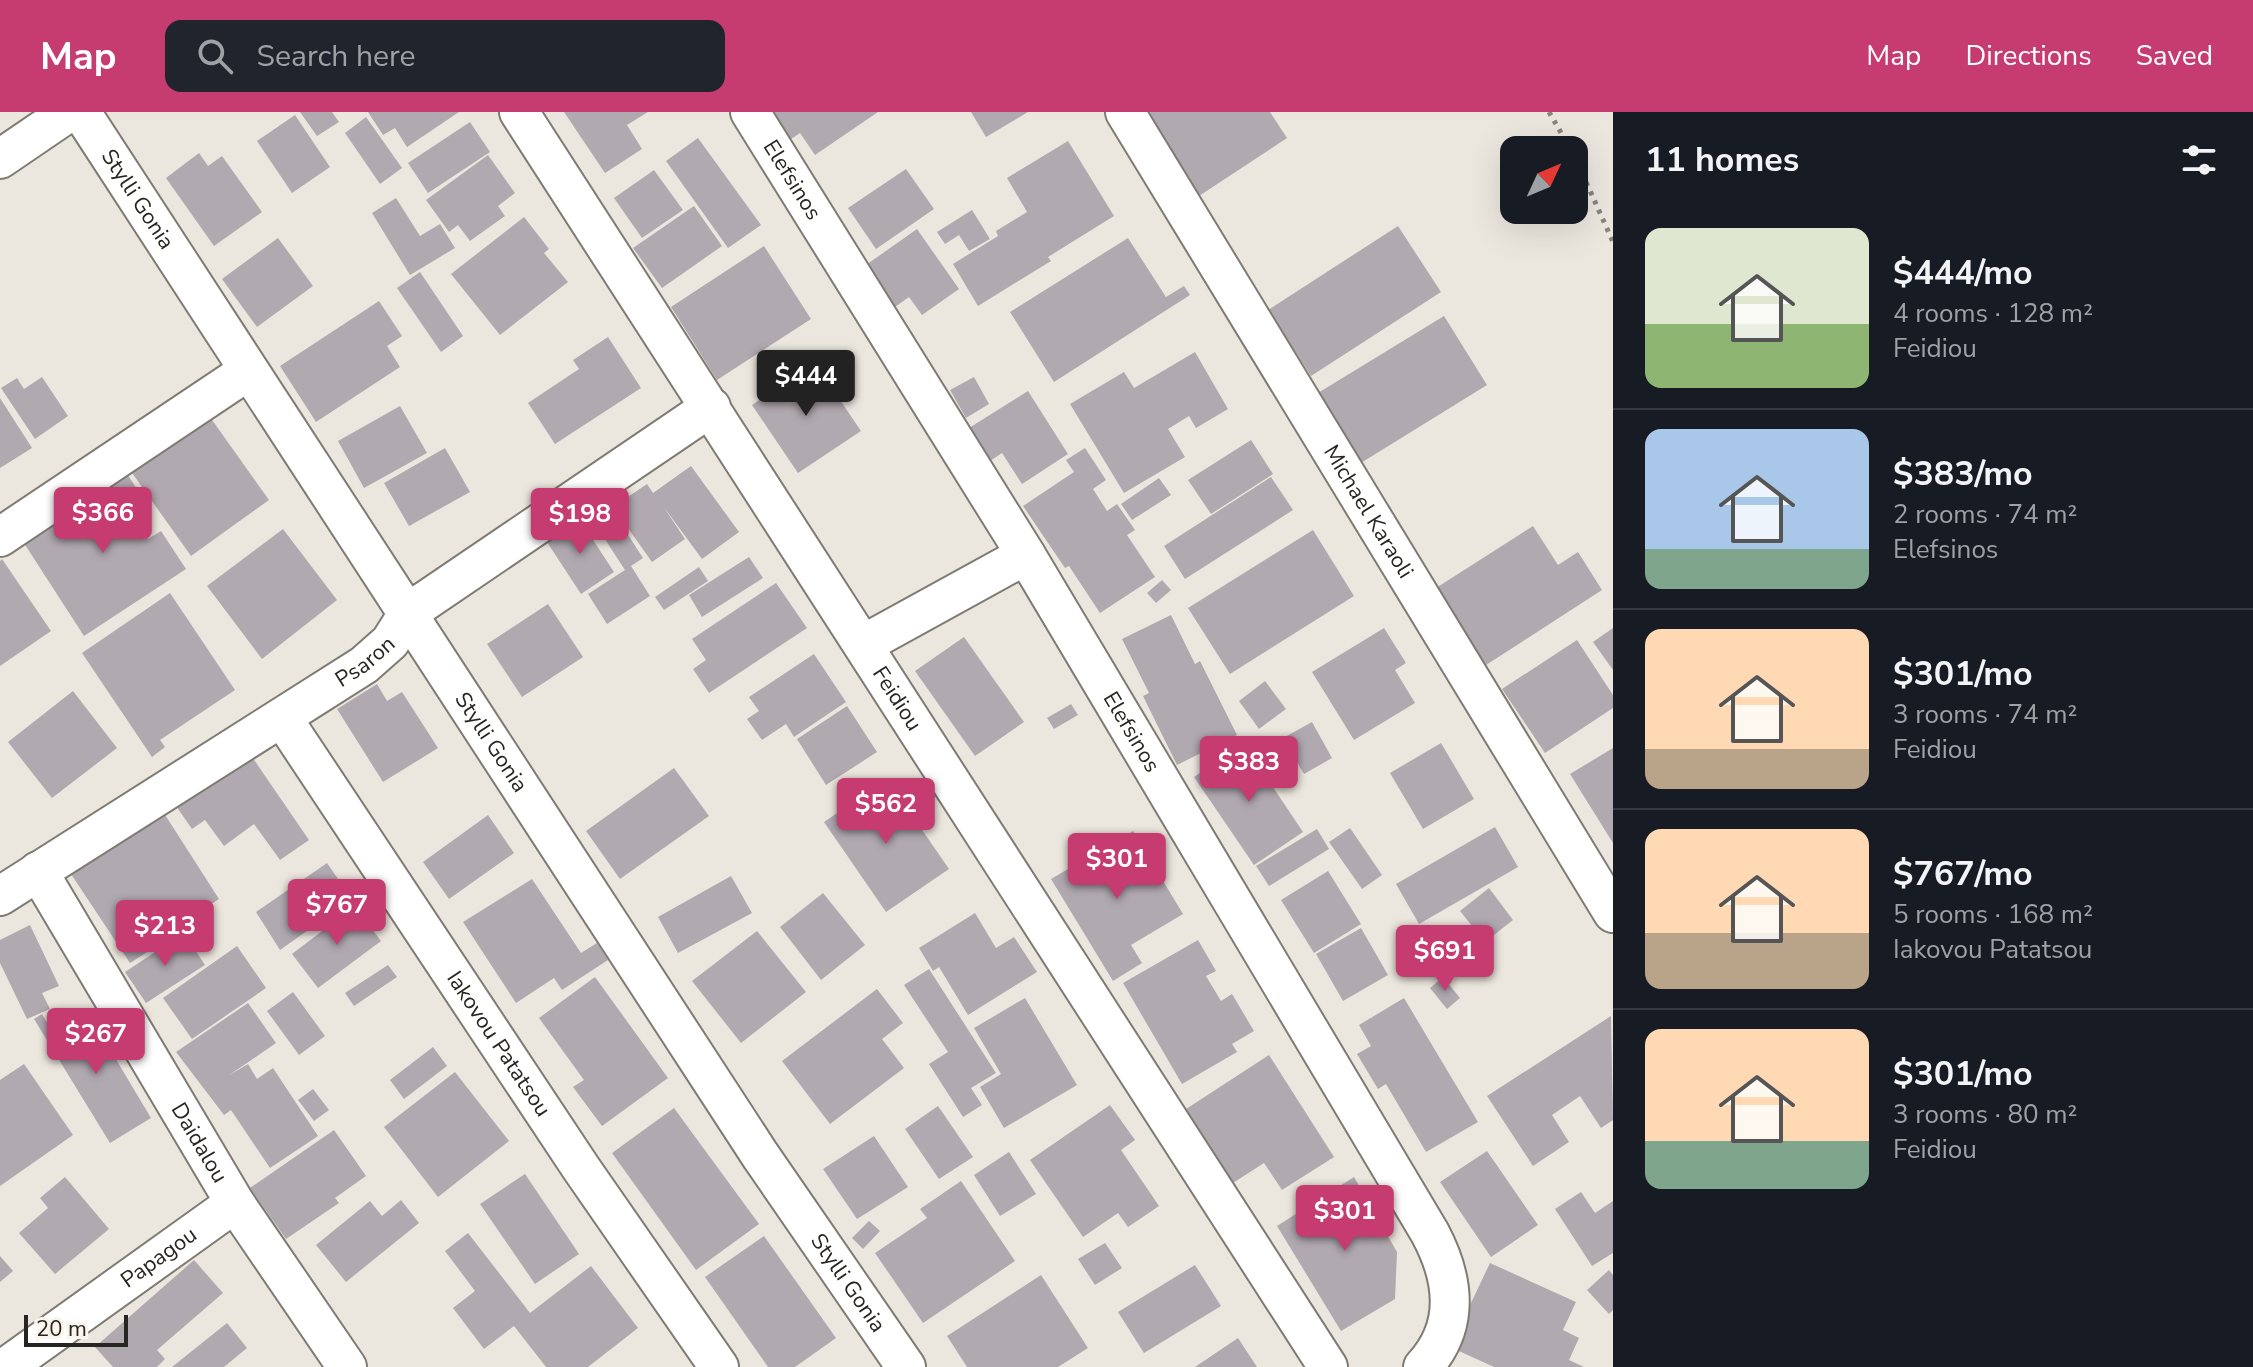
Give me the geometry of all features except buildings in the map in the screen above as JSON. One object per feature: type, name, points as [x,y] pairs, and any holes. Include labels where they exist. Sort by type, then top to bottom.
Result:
[{"type":"street","points":[[0,159],[69,112]]},
{"type":"street","name":"Stylli Gonia","points":[[81,112],[760,1155],[906,1367]]},
{"type":"street","name":"Feidiou","points":[[519,112],[1328,1367]]},
{"type":"street","name":"Elefsinos","points":[[750,112],[1026,555],[1441,1254],[1452,1303],[1444,1332],[1423,1367]]},
{"type":"street","name":"Michael Karaoli","points":[[1125,112],[1613,913]]},
{"type":"street","points":[[0,537],[248,371]]},
{"type":"street","name":"Psaron","points":[[0,896],[364,665],[390,642],[409,612],[711,407]]},
{"type":"street","points":[[864,644],[1026,555]]},
{"type":"street","name":"Iakovou Patatsou","points":[[283,719],[581,1168],[719,1367]]},
{"type":"street","name":"Daidalou","points":[[38,871],[235,1203],[347,1367]]},
{"type":"street","name":"Papagou","points":[[6,1367],[235,1203]]},
{"type":"path","points":[[1549,112],[1563,136]]},
{"type":"path","points":[[1588,186],[1613,242]]}]
